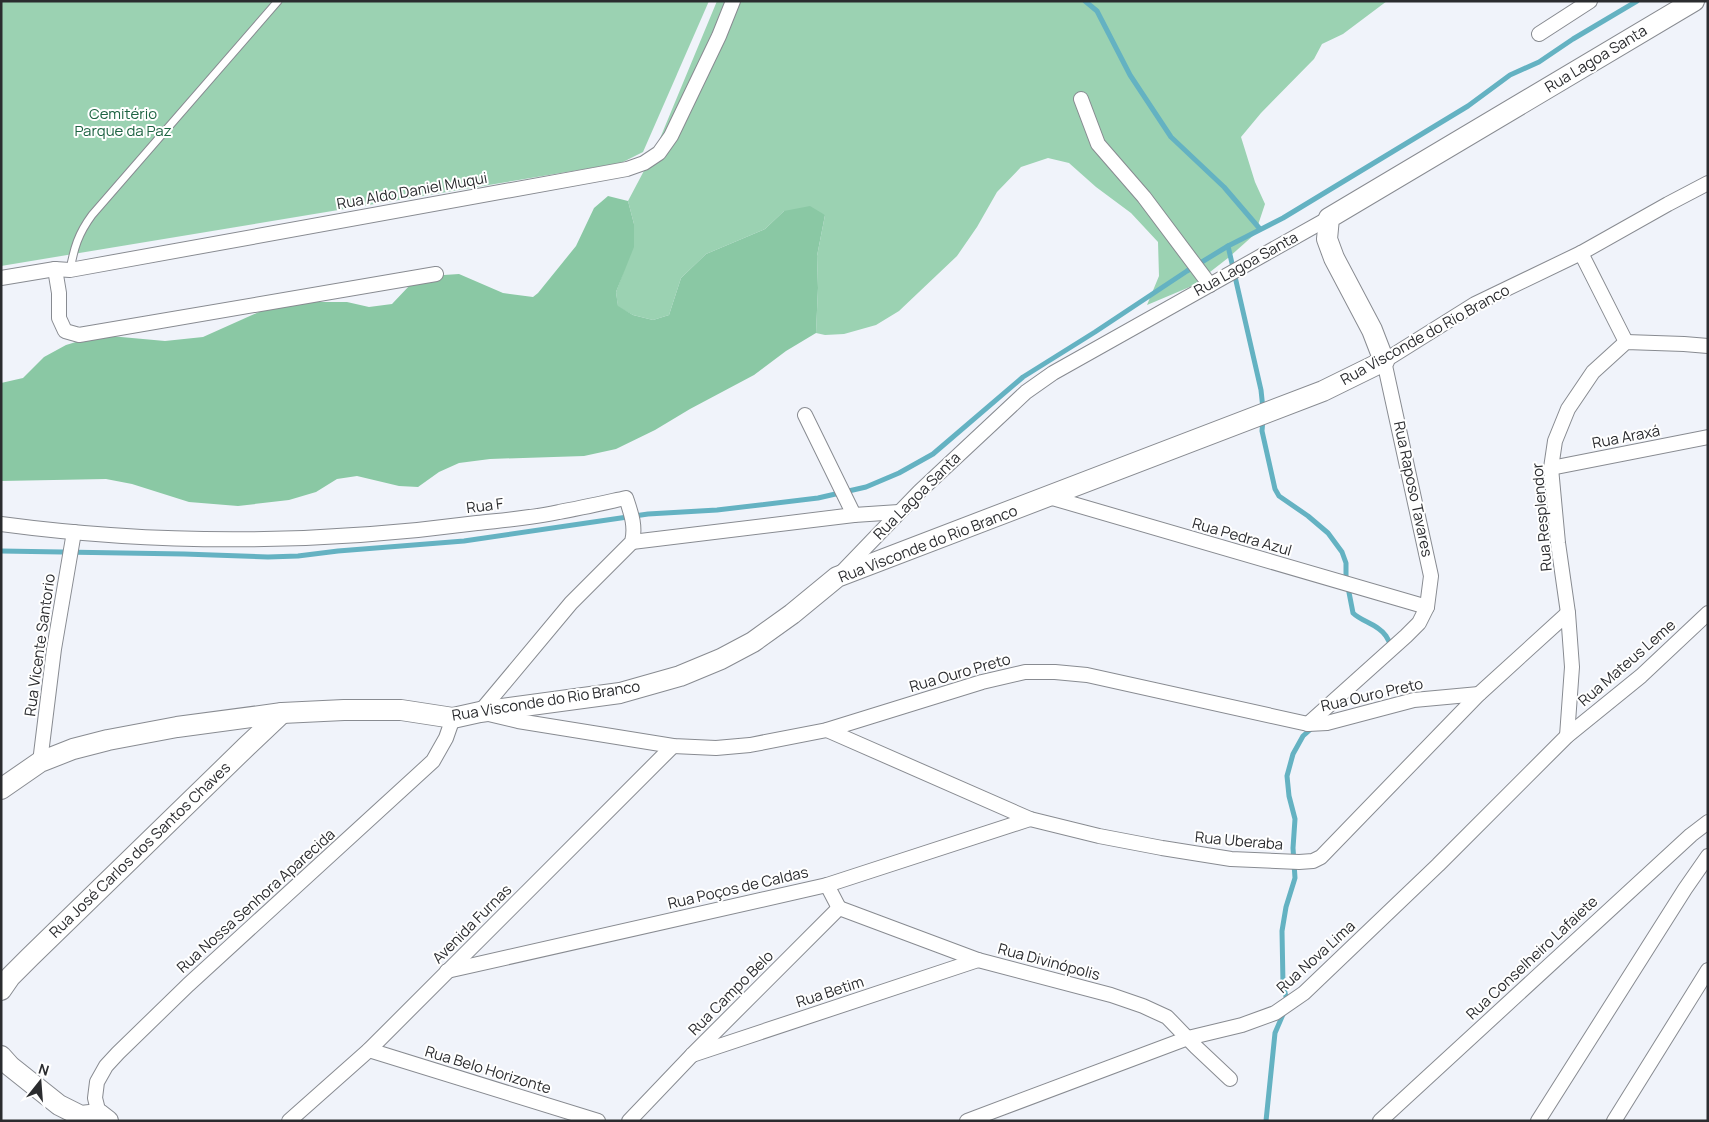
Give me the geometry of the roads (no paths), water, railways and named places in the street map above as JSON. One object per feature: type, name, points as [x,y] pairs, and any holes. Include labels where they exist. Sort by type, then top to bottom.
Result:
[{"type":"street","name":"Rua Aldo Daniel Muqui","points":[[1,278],[55,269],[70,270],[627,169],[644,163],[659,153],[671,136],[720,36],[733,1]]},
{"type":"street","points":[[1539,34],[1590,1]]},
{"type":"street","name":"Rua Lagoa Santa","points":[[837,577],[920,491],[1026,392],[1053,373],[1329,218],[1694,1]]},
{"type":"street","points":[[1081,99],[1098,144],[1144,197],[1210,285]]},
{"type":"street","name":"Rua Visconde do Rio Branco","points":[[1,789],[40,762],[73,749],[108,740],[177,727],[282,713],[344,710],[401,710],[454,718],[480,712],[620,692],[680,676],[721,659],[753,642],[792,614],[837,577],[1314,395],[1384,361],[1474,304],[1581,253],[1708,183]]},
{"type":"street","name":"Rua Raposo Tavares","points":[[1308,724],[1419,623],[1427,607],[1431,576],[1384,361],[1372,330],[1334,258],[1327,239],[1329,218]]},
{"type":"street","points":[[1581,253],[1626,342],[1708,346]]},
{"type":"street","points":[[55,269],[59,293],[59,318],[65,331],[79,335],[436,274]]},
{"type":"street","name":"Rua Resplendor","points":[[1567,736],[1572,667],[1568,613],[1558,543],[1551,468],[1555,441],[1568,409],[1593,372],[1626,342]]},
{"type":"street","points":[[805,415],[854,515]]},
{"type":"street","name":"Rua Araxá","points":[[1551,468],[1708,437]]},
{"type":"street","name":"Rua Pedra Azul","points":[[1049,497],[1427,607]]},
{"type":"street","name":"Rua F","points":[[74,532],[204,539],[334,537],[442,528],[548,514],[626,498],[634,525],[632,542]]},
{"type":"street","points":[[480,712],[571,603],[632,542],[854,515],[899,512]]},
{"type":"street","points":[[1,524],[74,532]]},
{"type":"street","name":"Rua Vicente Santorio","points":[[40,762],[54,648],[74,532]]},
{"type":"street","name":"Rua Mateus Leme","points":[[1567,736],[1641,676],[1708,612]]},
{"type":"street","name":"Rua Uberaba","points":[[827,730],[1030,819],[1099,836],[1231,859],[1313,861],[1321,858],[1479,694],[1568,613]]},
{"type":"street","name":"Rua Ouro Preto","points":[[480,712],[518,721],[673,746],[716,748],[750,745],[827,730],[982,682],[1025,672],[1087,675],[1308,724],[1327,722],[1414,700],[1479,694]]},
{"type":"street","name":"Rua José Carlos dos Santos Chaves","points":[[1,990],[10,977],[30,957],[282,713]]},
{"type":"street","name":"Rua Nossa Senhora Aparecida","points":[[103,1117],[95,1098],[97,1082],[106,1066],[188,984],[433,761],[446,738],[454,718]]},
{"type":"street","name":"Rua Nova Lima","points":[[967,1121],[1188,1038],[1242,1025],[1276,1013],[1304,993],[1438,865],[1567,736]]},
{"type":"street","name":"Avenida Furnas","points":[[289,1121],[369,1050],[673,746]]},
{"type":"street","name":"Rua Poços de Caldas","points":[[447,971],[827,885],[1030,819]]},
{"type":"street","name":"Rua Conselheiro Lafaiete","points":[[1380,1121],[1691,835],[1708,822]]},
{"type":"street","points":[[1538,1121],[1685,889],[1708,856]]},
{"type":"street","points":[[827,885],[839,908]]},
{"type":"street","name":"Rua Divinópolis","points":[[839,908],[978,960],[1111,994],[1167,1016],[1230,1079]]},
{"type":"street","name":"Rua Campo Belo","points":[[629,1121],[839,908]]},
{"type":"street","name":"Rua Betim","points":[[692,1055],[978,960]]},
{"type":"street","points":[[1614,1121],[1708,970]]},
{"type":"street","name":"Rua Belo Horizonte","points":[[369,1050],[598,1121]]},
{"type":"street","points":[[1,1056],[10,1066],[59,1105],[81,1116],[103,1117]]},
{"type":"lane","points":[[70,270],[75,245],[82,229],[92,215],[278,1]]},
{"type":"waterway","points":[[1085,1],[1097,11],[1130,75],[1171,137],[1224,187],[1260,229]]},
{"type":"waterway","points":[[1,551],[268,557],[298,556],[464,541],[648,514],[717,510],[818,498],[866,487],[899,473],[933,454],[1023,377],[1187,271],[1228,246],[1283,218],[1468,106],[1510,75],[1539,62],[1573,39],[1637,1]]},
{"type":"waterway","points":[[1228,246],[1261,390],[1263,409]]},
{"type":"waterway","points":[[1263,418],[1262,431],[1275,489],[1279,496],[1308,516],[1328,533],[1342,552],[1346,563],[1346,577],[1353,613],[1383,632],[1391,647]]},
{"type":"waterway","points":[[1287,1001],[1283,984],[1282,931],[1286,907],[1295,878],[1293,848],[1295,819],[1289,796],[1287,776],[1293,754],[1303,736],[1312,728]]},
{"type":"waterway","points":[[1266,1121],[1275,1033],[1284,1012]]},
{"type":"park label","name":"Cemitério Parque da Paz","points":[[123,122]]}]
